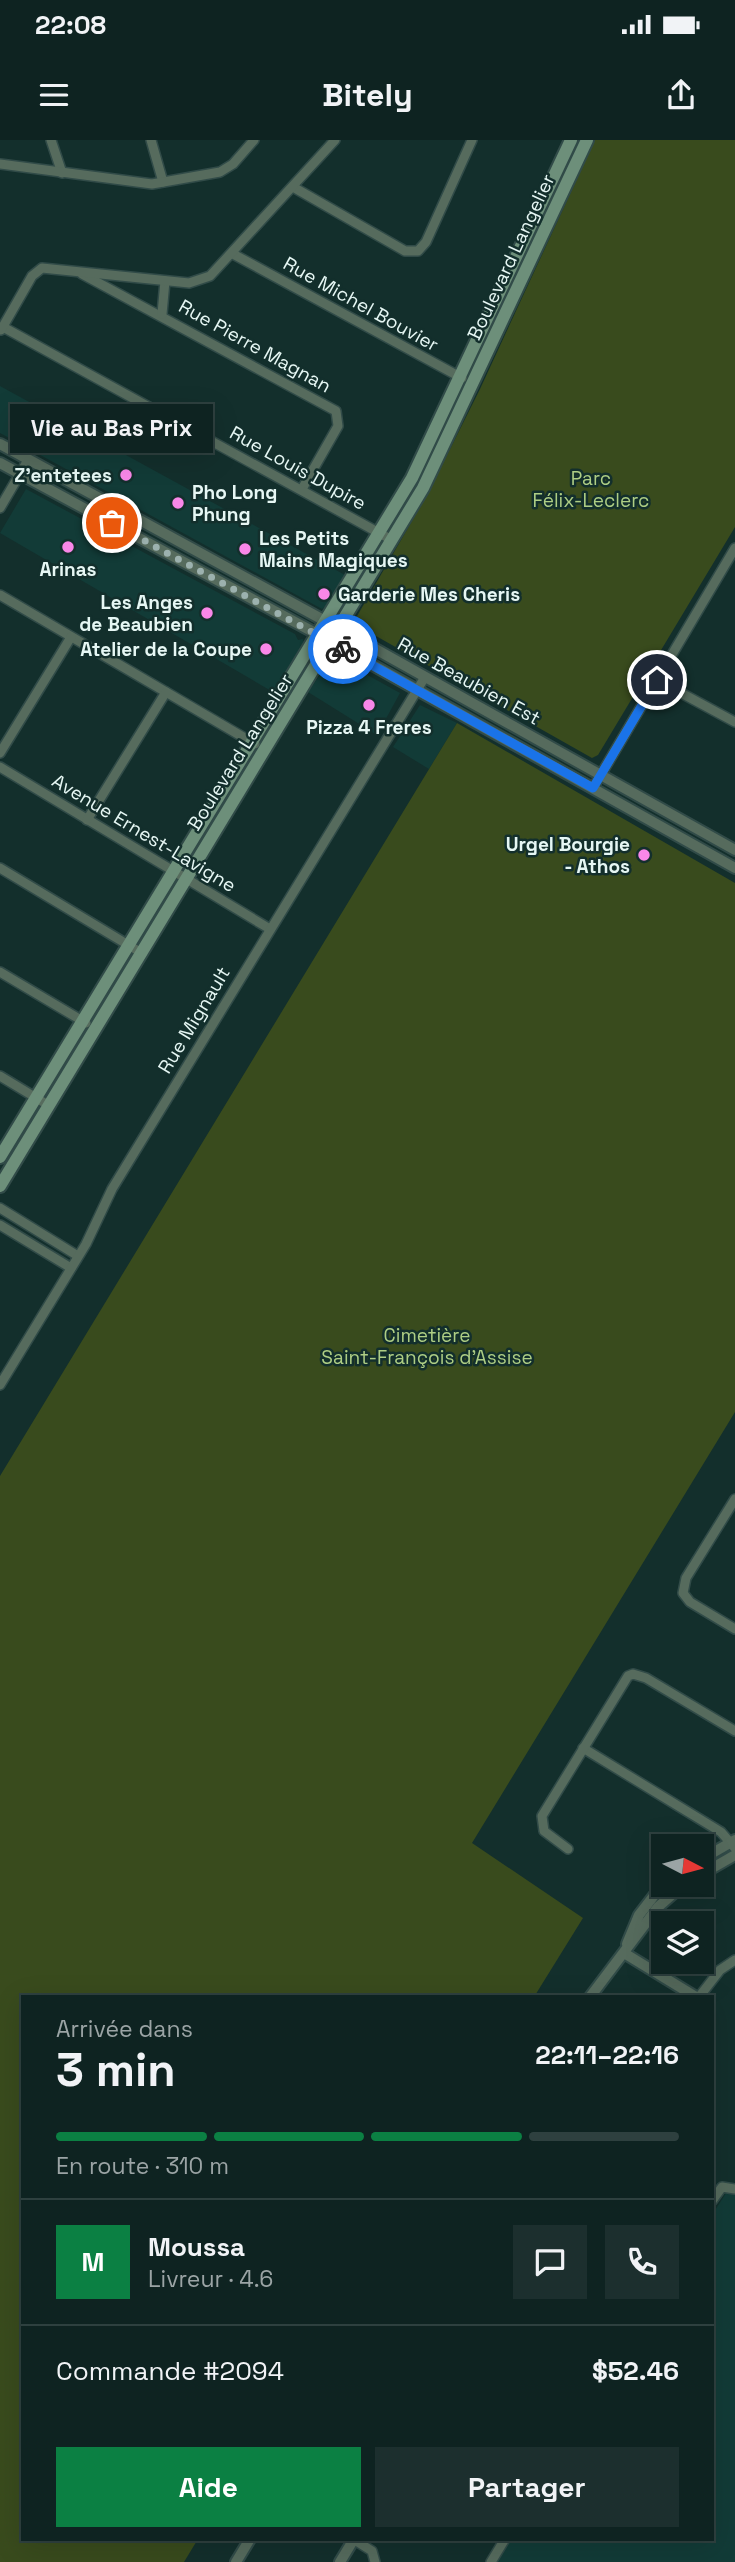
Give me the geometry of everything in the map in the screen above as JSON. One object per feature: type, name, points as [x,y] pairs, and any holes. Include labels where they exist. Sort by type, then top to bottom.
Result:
[{"type":"main road","name":"Boulevard Langelier","points":[[333,625],[379,533],[418,467],[570,140]]},
{"type":"main road","name":"Boulevard Langelier","points":[[0,1157],[128,945],[179,874],[324,639],[392,540],[423,488],[586,140]]},
{"type":"main road","name":"Boulevard Langelier","points":[[0,1186],[140,952],[179,874]]},
{"type":"street","points":[[51,140],[62,173]]},
{"type":"street","points":[[151,140],[163,182]]},
{"type":"street","points":[[0,164],[131,183],[163,182],[220,172],[233,164],[254,140]]},
{"type":"street","points":[[1,329],[38,269],[189,283],[204,280],[233,254],[335,140]]},
{"type":"street","points":[[293,187],[405,251],[418,251],[426,242],[472,140]]},
{"type":"street","name":"Rue Michel Bouvier","points":[[233,254],[473,383]]},
{"type":"street","name":"Rue Pierre Magnan","points":[[78,271],[151,312],[162,314],[336,411],[338,426],[302,489]]},
{"type":"street","points":[[162,314],[165,281]]},
{"type":"street","name":"Rue Louis Dupire","points":[[1,329],[302,489],[392,540]]},
{"type":"street","name":"Rue Beaubien Est","points":[[0,444],[333,625],[735,850]]},
{"type":"street","points":[[0,508],[28,460]]},
{"type":"street","name":"Rue Beaubien Est","points":[[0,463],[417,690],[735,868]]},
{"type":"street","points":[[80,506],[88,492]]},
{"type":"street","points":[[167,553],[175,539]]},
{"type":"street","points":[[593,788],[735,548]]},
{"type":"street","points":[[0,595],[258,746]]},
{"type":"street","points":[[0,752],[71,637]]},
{"type":"street","name":"Rue Mignault","points":[[0,1385],[78,1256],[112,1189],[425,677]]},
{"type":"street","points":[[657,680],[735,722]]},
{"type":"street","points":[[87,820],[166,692]]},
{"type":"street","name":"Avenue Ernest-Lavigne","points":[[0,767],[270,929]]},
{"type":"street","points":[[0,868],[140,952]]},
{"type":"street","points":[[0,972],[94,1028]]},
{"type":"street","points":[[0,1076],[48,1105]]},
{"type":"street","points":[[0,1208],[78,1256]]},
{"type":"street","points":[[0,1225],[71,1268]]},
{"type":"street","points":[[735,1499],[686,1578],[682,1592],[690,1602],[735,1629]]},
{"type":"street","points":[[568,1849],[544,1830],[540,1821],[624,1682],[633,1674],[646,1678],[735,1731]]},
{"type":"street","points":[[583,1748],[721,1832],[734,1843],[714,1853]]},
{"type":"street","points":[[714,1867],[735,1855]]},
{"type":"street","points":[[624,1954],[639,1915],[653,1897]]},
{"type":"street","points":[[592,1995],[659,1907],[670,1897]]},
{"type":"street","points":[[624,1954],[695,1995]]},
{"type":"street","points":[[700,1995],[720,1969],[735,1960]]},
{"type":"street","points":[[714,2200],[730,2188]]},
{"type":"street","points":[[236,2562],[249,2541]]},
{"type":"street","points":[[341,2561],[353,2541]]},
{"type":"street","points":[[357,2541],[372,2551],[375,2562]]},
{"type":"street","points":[[491,2562],[504,2541]]},
{"type":"shaded area","points":[[0,386],[345,575],[322,609],[0,433]]},
{"type":"shaded area","points":[[26,489],[295,634],[298,640],[303,639],[304,643],[273,692],[0,533]]},
{"type":"shaded area","points":[[333,656],[400,693],[377,735],[308,692]]},
{"type":"shaded area","points":[[420,705],[457,723],[429,769],[393,747]]},
{"type":"shaded area","points":[[728,2190],[735,2193],[735,2562],[492,2562],[505,2541],[714,2541],[714,2212]]},
{"type":"green space","name":"Parc Félix-Leclerc","points":[[595,140],[735,140],[735,527],[598,755],[592,758],[353,623],[427,495],[480,389]]},
{"type":"green space","name":"Cimetière Saint-François d'Assise","points":[[457,723],[735,883],[735,1412],[472,1843],[583,1918],[535,1995],[21,1995],[21,2541],[197,2541],[184,2562],[0,2562],[0,1476]]},
{"type":"way so far","points":[[112,523],[343,649]]},
{"type":"place","name":"Z'entetees","points":[[126,475]]},
{"type":"place","name":"Pho Long Phung","points":[[178,503]]},
{"type":"place","name":"Vie au Bas Prix","points":[[112,523]]},
{"type":"place","name":"Arinas","points":[[68,547]]},
{"type":"place","name":"Les Petits Mains Magiques","points":[[245,549]]},
{"type":"place","name":"Garderie Mes Cheris","points":[[324,594]]},
{"type":"place","name":"Les Anges de Beaubien","points":[[207,613]]},
{"type":"place","name":"Atelier de la Coupe","points":[[266,649]]},
{"type":"place","name":"Pizza 4 Freres","points":[[369,705]]},
{"type":"place","name":"Urgel Bourgie - Athos","points":[[644,855]]},
{"type":"route","points":[[343,649],[593,788],[657,680]]}]
